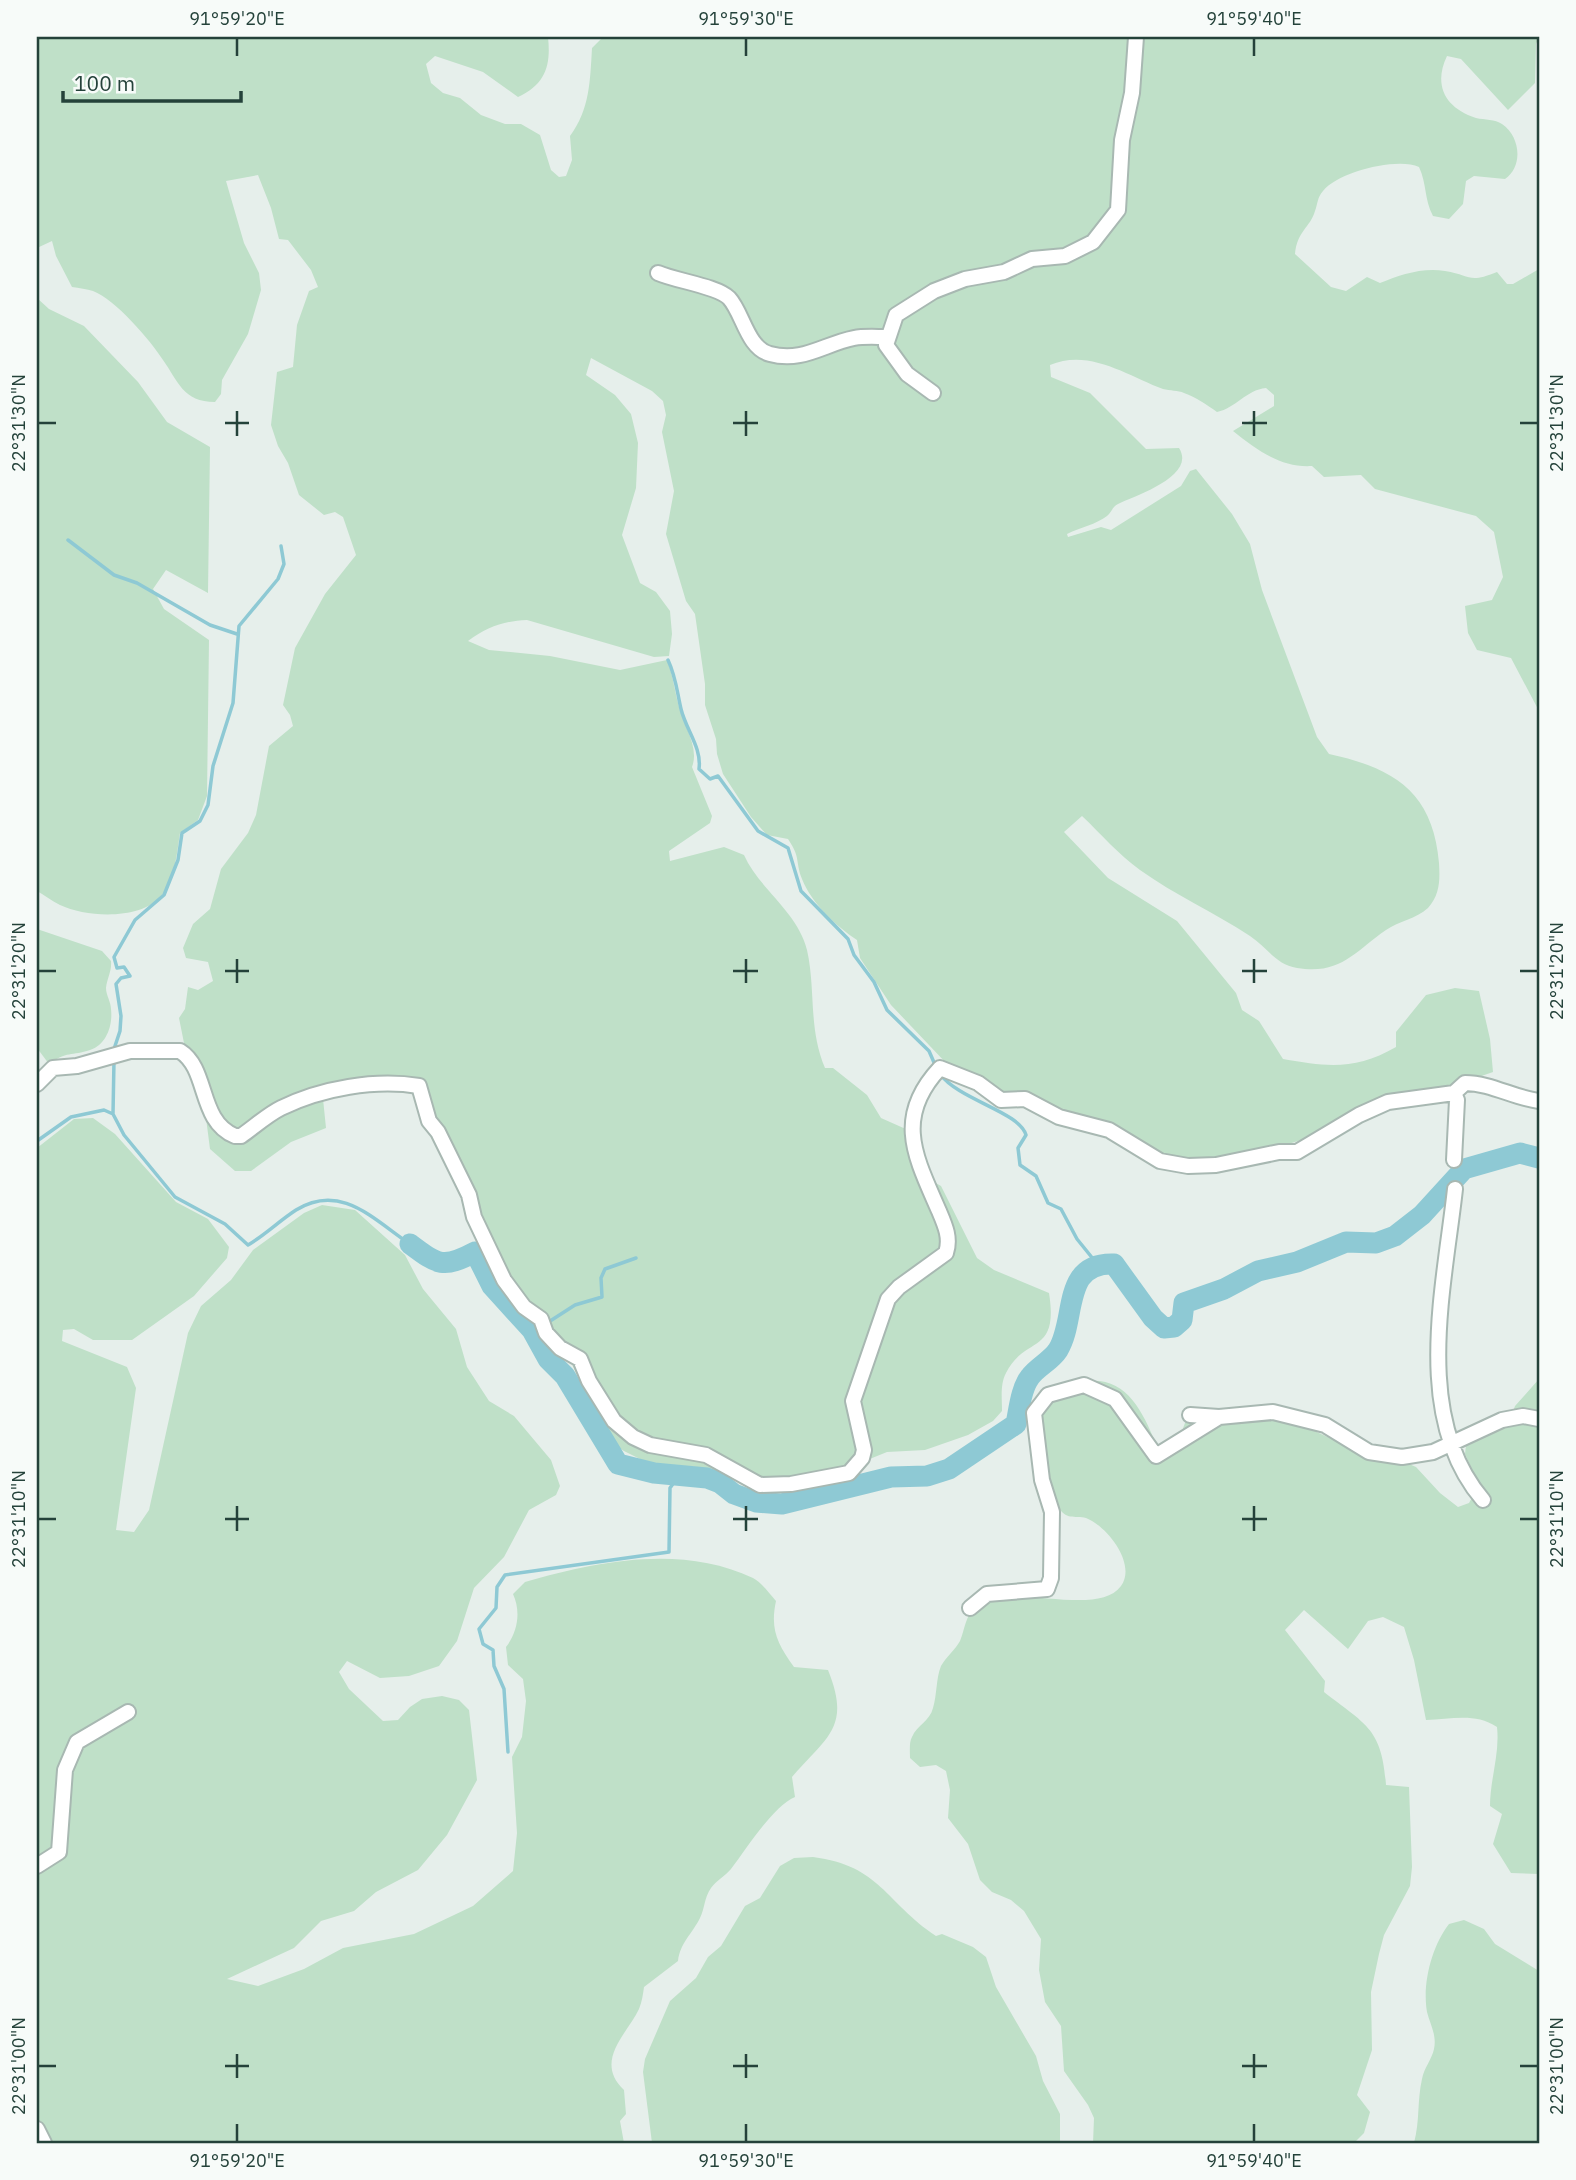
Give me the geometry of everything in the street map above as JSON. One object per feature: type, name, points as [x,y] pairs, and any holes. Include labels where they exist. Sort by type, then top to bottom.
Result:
[{"type":"street","points":[[933,393],[907,374],[886,345],[886,337],[896,315],[945,286],[1004,272],[1032,259],[1065,256],[1093,242],[1118,210],[1122,140],[1132,93],[1136,37]]},
{"type":"street","points":[[658,273],[719,291],[734,305],[752,339],[771,355],[799,356],[821,351],[855,337],[886,337]]},
{"type":"street","points":[[37,1084],[54,1068],[77,1066],[130,1051],[180,1051],[193,1066],[214,1119],[235,1136],[241,1136],[280,1108],[323,1094],[365,1084],[419,1086],[429,1121],[438,1132],[468,1195],[479,1229],[504,1280],[524,1307],[541,1319],[546,1333],[560,1348],[580,1359],[589,1381],[614,1421],[633,1437],[650,1445],[706,1455],[746,1479],[774,1486],[825,1479],[849,1473],[857,1466],[864,1450],[853,1401],[888,1299],[899,1287],[946,1253],[947,1234],[916,1156],[912,1120],[916,1104],[940,1068],[978,1083],[1001,1100],[1025,1099],[1059,1117],[1109,1130],[1160,1161],[1188,1166],[1216,1165],[1279,1152],[1297,1152],[1359,1115],[1388,1102],[1454,1093],[1465,1083],[1478,1083],[1518,1098],[1539,1101]]},
{"type":"street","points":[[1454,1093],[1457,1100],[1454,1160]]},
{"type":"street","points":[[1455,1189],[1438,1376],[1442,1415],[1450,1444],[1470,1485],[1483,1500]]},
{"type":"street","points":[[970,1608],[987,1594],[1047,1589],[1051,1578],[1052,1512],[1042,1480],[1034,1413],[1048,1395],[1084,1385],[1115,1399],[1156,1456],[1219,1417]]},
{"type":"street","points":[[1190,1415],[1219,1417],[1260,1412],[1287,1415],[1325,1426],[1369,1452],[1402,1457],[1420,1456],[1502,1420],[1524,1416],[1539,1419]]},
{"type":"street","points":[[37,1866],[59,1852],[65,1770],[77,1742],[128,1712]]},
{"type":"street","points":[[37,2129],[44,2143]]},
{"type":"green space","points":[[37,37],[548,37],[549,56],[545,73],[535,86],[518,97],[483,72],[435,56],[426,64],[431,83],[443,93],[460,98],[481,115],[505,124],[521,124],[540,135],[551,170],[559,177],[566,176],[572,160],[570,136],[585,105],[592,48],[603,37],[1539,37],[1536,44],[1535,83],[1508,110],[1461,59],[1447,56],[1443,67],[1442,86],[1456,108],[1476,118],[1499,122],[1513,136],[1517,160],[1511,174],[1505,179],[1474,176],[1466,181],[1463,204],[1449,219],[1433,216],[1419,167],[1409,164],[1383,165],[1354,172],[1331,184],[1321,194],[1313,217],[1298,240],[1295,254],[1331,287],[1346,291],[1367,277],[1380,283],[1428,270],[1445,271],[1470,278],[1497,272],[1507,284],[1513,284],[1539,269],[1539,711],[1511,658],[1477,650],[1468,633],[1465,606],[1492,600],[1503,577],[1494,532],[1476,516],[1375,489],[1361,475],[1324,477],[1312,466],[1290,464],[1260,451],[1233,431],[1274,406],[1274,395],[1266,388],[1259,389],[1217,412],[1179,391],[1163,389],[1094,362],[1079,360],[1050,365],[1051,377],[1090,393],[1146,449],[1179,448],[1182,458],[1179,467],[1162,484],[1118,504],[1103,519],[1067,534],[1068,537],[1101,527],[1111,530],[1181,486],[1190,471],[1196,469],[1232,514],[1250,544],[1262,590],[1317,737],[1329,754],[1373,767],[1391,776],[1419,801],[1435,839],[1439,863],[1438,887],[1432,903],[1423,912],[1386,930],[1346,960],[1325,968],[1297,968],[1283,963],[1250,936],[1140,870],[1082,816],[1064,832],[1108,878],[1177,921],[1236,993],[1242,1010],[1259,1021],[1283,1059],[1328,1065],[1368,1060],[1396,1047],[1396,1032],[1426,995],[1455,988],[1479,991],[1490,1039],[1493,1072],[1447,1088],[1411,1092],[1373,1103],[1304,1139],[1276,1148],[1216,1160],[1164,1157],[1003,1093],[947,1064],[891,1005],[860,958],[857,940],[818,906],[806,888],[788,839],[767,835],[751,817],[723,774],[705,705],[705,684],[695,614],[686,601],[666,534],[674,491],[662,432],[666,415],[663,401],[652,391],[591,358],[586,375],[615,395],[631,414],[638,443],[636,488],[622,535],[640,583],[656,592],[670,611],[672,634],[669,656],[654,657],[527,620],[496,626],[468,641],[489,650],[550,656],[620,670],[667,660],[694,751],[692,767],[712,816],[710,823],[669,851],[670,861],[724,847],[744,855],[802,936],[810,965],[816,1038],[825,1068],[833,1068],[867,1095],[881,1118],[908,1130],[918,1173],[941,1186],[977,1258],[994,1270],[1049,1293],[1051,1313],[1045,1336],[1022,1353],[1006,1373],[1002,1387],[1002,1411],[993,1421],[968,1435],[925,1450],[887,1452],[845,1469],[764,1490],[696,1467],[648,1463],[609,1441],[593,1412],[561,1339],[511,1284],[432,1114],[425,1088],[322,1089],[326,1128],[291,1142],[251,1171],[235,1171],[210,1149],[202,1087],[185,1048],[179,1018],[185,1009],[188,987],[198,990],[213,981],[208,962],[186,958],[183,948],[193,924],[210,909],[221,869],[248,833],[256,815],[269,746],[293,726],[283,705],[295,648],[325,594],[356,555],[343,517],[335,512],[324,515],[299,495],[271,425],[277,372],[293,367],[297,325],[309,291],[318,287],[311,270],[288,240],[279,239],[258,175],[226,181],[244,243],[259,273],[261,290],[248,334],[222,380],[221,394],[215,402],[204,401],[188,394],[150,342],[122,311],[102,295],[72,287],[56,256],[52,241],[37,248]]},
{"type":"green space","points":[[37,298],[49,309],[84,326],[138,382],[167,422],[210,447],[208,593],[166,570],[153,589],[164,609],[209,640],[207,796],[198,820],[180,833],[173,873],[162,895],[142,909],[128,913],[99,914],[72,909],[37,891]]},
{"type":"green space","points":[[37,929],[102,951],[111,961],[106,988],[111,1006],[111,1022],[104,1039],[96,1048],[65,1055],[49,1064],[37,1048]]},
{"type":"green space","points":[[93,1118],[115,1134],[176,1202],[208,1219],[229,1247],[227,1258],[194,1296],[132,1340],[93,1340],[74,1329],[63,1330],[62,1341],[127,1367],[136,1388],[116,1530],[134,1532],[149,1510],[188,1333],[201,1306],[231,1280],[253,1250],[304,1213],[322,1205],[355,1210],[405,1255],[423,1289],[456,1329],[467,1367],[489,1401],[514,1416],[551,1460],[560,1486],[556,1495],[529,1510],[504,1557],[474,1588],[457,1641],[439,1666],[409,1676],[380,1678],[347,1661],[339,1672],[349,1689],[383,1721],[398,1720],[422,1699],[442,1696],[459,1700],[469,1710],[477,1780],[447,1835],[418,1870],[376,1892],[354,1911],[321,1921],[294,1948],[227,1979],[258,1986],[304,1969],[343,1948],[414,1934],[473,1906],[513,1871],[517,1833],[512,1757],[522,1737],[526,1701],[523,1679],[508,1665],[506,1647],[517,1621],[513,1594],[525,1582],[581,1568],[639,1559],[698,1561],[726,1568],[753,1578],[776,1601],[776,1636],[794,1667],[828,1670],[835,1689],[836,1718],[825,1740],[792,1777],[795,1797],[777,1810],[731,1869],[711,1888],[700,1918],[684,1944],[678,1961],[644,1987],[639,2009],[616,2048],[612,2068],[615,2079],[624,2090],[626,2114],[620,2121],[624,2143],[37,2143],[37,1148],[74,1119]]},
{"type":"green space","points":[[1539,1379],[1539,1874],[1511,1873],[1493,1844],[1502,1814],[1490,1806],[1497,1727],[1471,1718],[1426,1720],[1414,1660],[1404,1627],[1383,1617],[1368,1621],[1348,1649],[1304,1610],[1285,1630],[1325,1681],[1324,1692],[1361,1721],[1376,1739],[1381,1751],[1386,1785],[1409,1787],[1412,1867],[1410,1886],[1384,1935],[1371,1992],[1372,2050],[1357,2095],[1370,2112],[1364,2133],[1354,2143],[1093,2143],[1094,2118],[1064,2071],[1061,2026],[1045,2002],[1039,1970],[1041,1939],[1024,1911],[1011,1900],[992,1892],[980,1880],[968,1844],[948,1818],[950,1790],[946,1771],[936,1765],[920,1767],[910,1758],[912,1737],[933,1708],[941,1666],[960,1641],[967,1619],[975,1607],[988,1599],[1006,1596],[1091,1600],[1109,1595],[1121,1586],[1125,1577],[1122,1557],[1111,1537],[1086,1518],[1068,1516],[1058,1505],[1042,1446],[1040,1418],[1043,1406],[1054,1394],[1073,1384],[1104,1382],[1127,1394],[1143,1416],[1156,1444],[1164,1445],[1179,1439],[1185,1423],[1264,1416],[1306,1427],[1368,1456],[1400,1460],[1416,1467],[1440,1493],[1458,1507],[1469,1503],[1479,1485],[1465,1454],[1466,1445],[1508,1425],[1515,1406]]},
{"type":"green space","points":[[813,1857],[854,1868],[881,1887],[936,1936],[942,1934],[973,1947],[986,1957],[996,1987],[1036,2056],[1043,2081],[1060,2114],[1060,2143],[652,2143],[643,2072],[645,2059],[670,2001],[696,1978],[708,1957],[721,1946],[745,1906],[760,1898],[780,1866],[794,1858]]},
{"type":"green space","points":[[1464,1920],[1484,1929],[1495,1944],[1539,1971],[1539,2143],[1414,2143],[1422,2079],[1435,2044],[1427,2012],[1427,1977],[1433,1954],[1443,1933],[1449,1924]]},
{"type":"waterway","points":[[68,540],[114,575],[137,583],[210,625],[237,634]]},
{"type":"waterway","points":[[113,1052],[120,1031],[121,1016],[116,984],[121,978],[130,976],[124,967],[117,968],[114,957],[135,920],[164,895],[178,860],[182,833],[200,821],[208,805],[213,766],[233,703],[239,626],[278,579],[284,564],[281,546]]},
{"type":"waterway","points":[[668,660],[675,678],[683,717],[696,746],[699,769],[710,779],[718,776],[758,831],[788,848],[801,891],[848,939],[854,955],[874,982],[887,1010],[929,1051],[936,1067]]},
{"type":"waterway","points":[[113,1114],[114,1060]]},
{"type":"waterway","points":[[940,1074],[961,1091],[1013,1119],[1021,1127],[1026,1135],[1018,1148],[1020,1165],[1036,1176],[1048,1203],[1061,1209],[1077,1239],[1098,1265]]},
{"type":"waterway","points":[[37,1141],[71,1117],[104,1110],[113,1114],[124,1135],[175,1197],[225,1224],[248,1245],[296,1210],[312,1202],[328,1200],[342,1202],[370,1215],[410,1244]]},
{"type":"waterway","points":[[410,1244],[427,1257],[441,1262],[455,1261],[475,1252],[492,1286],[532,1330],[548,1359],[565,1376],[618,1464],[654,1473],[707,1478],[720,1483],[734,1494],[756,1502],[782,1504],[891,1477],[927,1476],[949,1469],[1016,1424],[1024,1387],[1033,1373],[1058,1350],[1078,1282],[1086,1272],[1097,1266],[1114,1264],[1153,1318],[1164,1328],[1174,1327],[1182,1320],[1184,1303],[1224,1289],[1258,1271],[1297,1262],[1346,1242],[1376,1243],[1395,1236],[1422,1215],[1464,1169],[1520,1153],[1539,1158]]},
{"type":"waterway","points":[[547,1323],[575,1305],[602,1297],[601,1278],[605,1269],[636,1258]]},
{"type":"waterway","points":[[532,1330],[541,1326]]},
{"type":"waterway","points":[[508,1752],[504,1689],[494,1666],[493,1650],[483,1644],[479,1629],[496,1608],[497,1587],[505,1575],[669,1552],[670,1488],[680,1474]]}]
